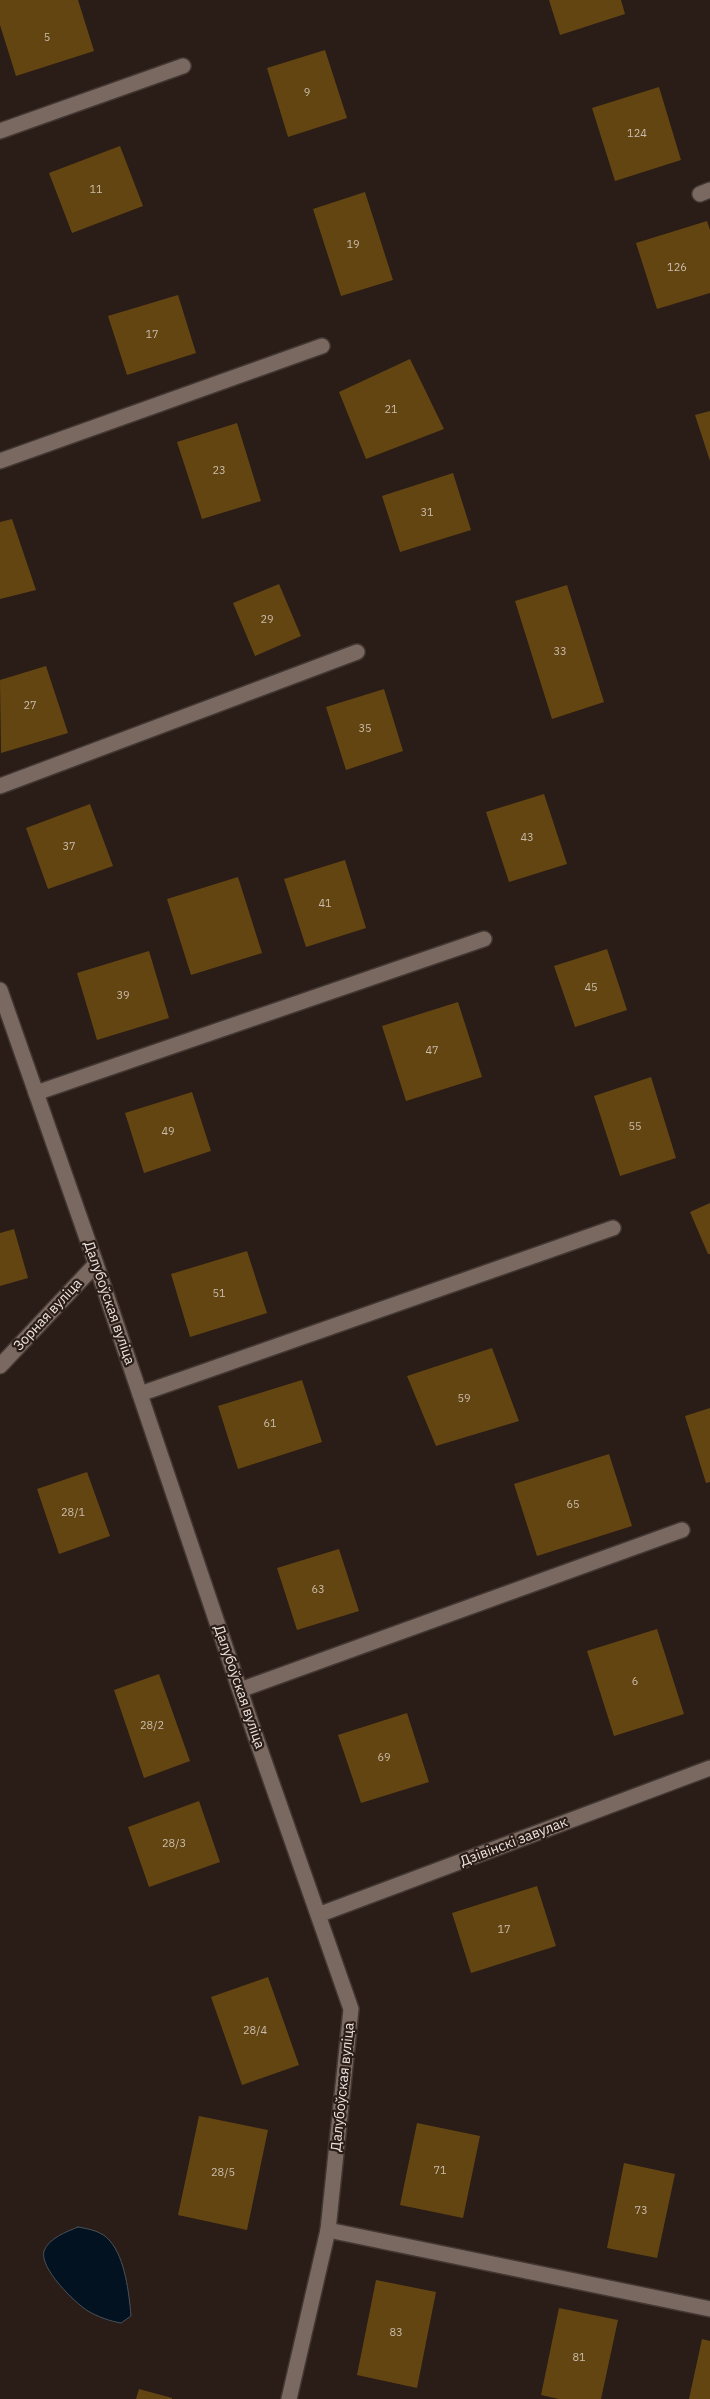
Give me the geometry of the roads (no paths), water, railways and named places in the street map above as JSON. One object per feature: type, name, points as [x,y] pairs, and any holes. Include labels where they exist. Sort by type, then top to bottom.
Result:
[{"type":"street","points":[[0,131],[183,66]]},
{"type":"street","points":[[0,461],[322,346]]},
{"type":"street","points":[[0,786],[357,652]]},
{"type":"street","points":[[36,1093],[484,939]]},
{"type":"street","name":"Далубоўская вуліца","points":[[1,996],[96,1264],[240,1690],[351,2009],[328,2230],[289,2399]]},
{"type":"street","points":[[140,1394],[613,1228]]},
{"type":"street","name":"Зорная вуліца","points":[[0,1366],[96,1264]]},
{"type":"street","points":[[240,1690],[682,1530]]},
{"type":"street","name":"Дзівінскі завулак","points":[[318,1915],[710,1768]]},
{"type":"street","points":[[328,2230],[710,2309]]},
{"type":"water","points":[[78,2227],[103,2235],[115,2248],[123,2266],[131,2316],[121,2323],[100,2317],[82,2307],[59,2284],[47,2266],[44,2258],[46,2246],[58,2236]]}]
